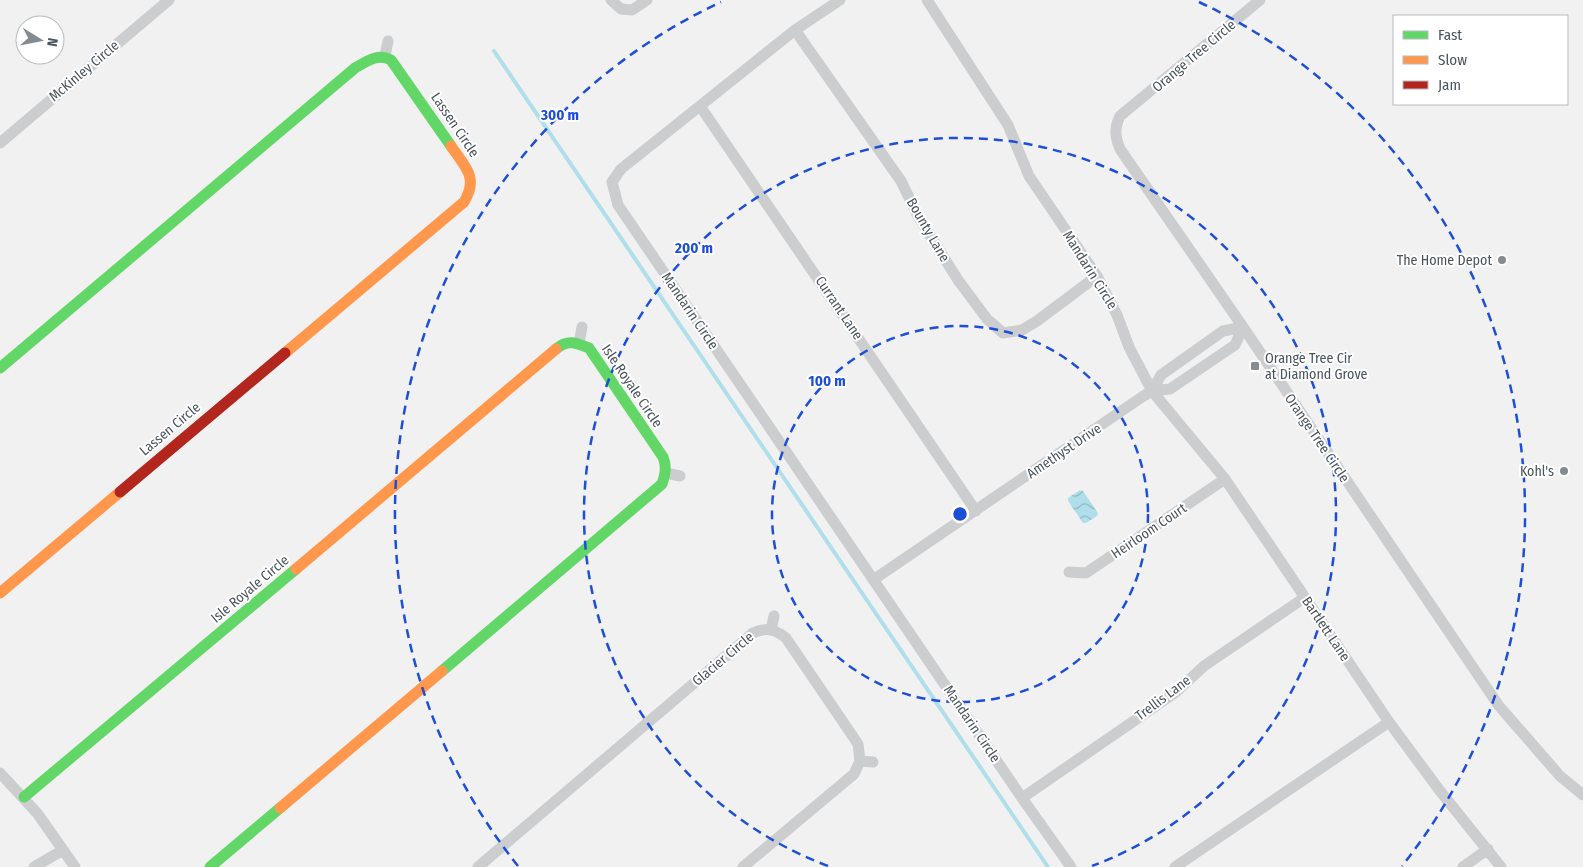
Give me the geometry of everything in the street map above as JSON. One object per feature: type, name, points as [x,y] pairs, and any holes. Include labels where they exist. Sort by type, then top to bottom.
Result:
[{"type":"street","name":"McKinley Circle","points":[[0,143],[169,0]]},
{"type":"street","points":[[611,0],[621,9],[632,10],[647,0]]},
{"type":"street","name":"Mandarin Circle","points":[[840,0],[795,30],[621,169],[612,182],[618,205],[1071,867]]},
{"type":"street","name":"Mandarin Circle","points":[[927,0],[1008,125],[1029,176],[1097,276],[1117,315],[1129,347],[1152,391]]},
{"type":"street","name":"Orange Tree Circle","points":[[1260,0],[1120,116],[1115,132],[1120,149],[1243,327],[1499,706],[1560,776],[1583,795]]},
{"type":"street","name":"Bounty Lane","points":[[795,30],[901,181],[918,216],[958,280],[987,319],[1003,334],[1022,330],[1037,321],[1097,276]]},
{"type":"street","points":[[0,368],[355,68],[374,56],[385,56],[388,41]]},
{"type":"street","name":"Lassen Circle","points":[[0,593],[464,202],[476,188],[470,174],[401,73],[397,64],[385,56]]},
{"type":"street","name":"Currant Lane","points":[[700,106],[976,511]]},
{"type":"street","points":[[579,344],[582,326]]},
{"type":"street","name":"Amethyst Drive","points":[[1152,391],[1159,376],[1223,331],[1243,327]]},
{"type":"street","name":"Amethyst Drive","points":[[976,511],[1152,391],[1170,389],[1235,346],[1243,327]]},
{"type":"street","name":"Isle Royale Circle","points":[[24,797],[136,705],[550,353],[566,343],[579,344],[589,348],[663,457],[666,473]]},
{"type":"street","name":"Bartlett Lane","points":[[1152,391],[1225,479],[1389,722],[1440,791],[1501,867]]},
{"type":"street","points":[[210,867],[660,487],[666,473],[680,476]]},
{"type":"street","name":"Heirloom Court","points":[[1069,572],[1086,573],[1139,539],[1225,479]]},
{"type":"street","points":[[873,580],[976,511]]},
{"type":"street","name":"Trellis Lane","points":[[1022,798],[1176,692],[1204,666],[1304,598]]},
{"type":"street","points":[[771,630],[774,616]]},
{"type":"street","name":"Glacier Circle","points":[[478,867],[753,633],[760,630],[771,630],[786,638],[858,744],[860,762]]},
{"type":"street","points":[[1175,867],[1389,722]]},
{"type":"street","points":[[742,867],[854,774],[860,762],[873,762]]},
{"type":"street","points":[[0,773],[38,813],[75,867]]},
{"type":"street","points":[[1463,867],[1488,849]]},
{"type":"street","points":[[34,867],[63,850]]},
{"type":"water","points":[[1080,490],[1083,491],[1098,513],[1097,516],[1086,523],[1083,523],[1068,501],[1068,498]]},
{"type":"waterway","points":[[494,51],[1048,867]]},
{"type":"traffic: fast","points":[[0,368],[355,68],[368,61],[382,57],[391,60],[451,146]]},
{"type":"traffic: fast","points":[[442,671],[662,484],[665,471],[663,457],[589,348],[576,343],[568,343],[556,349]]},
{"type":"traffic: fast","points":[[24,797],[296,569]]},
{"type":"traffic: fast","points":[[210,867],[280,808]]},
{"type":"traffic: slow","points":[[285,353],[464,202],[470,186],[470,179],[465,166],[451,146]]},
{"type":"traffic: slow","points":[[296,569],[556,349]]},
{"type":"traffic: slow","points":[[0,593],[120,492]]},
{"type":"traffic: slow","points":[[280,808],[442,671]]},
{"type":"traffic: jam","points":[[120,492],[285,353]]},
{"type":"place","name":"The Home Depot","points":[[1502,260]]},
{"type":"place","name":"Orange Tree Cir at Diamond Grove","points":[[1255,366]]},
{"type":"place","name":"Kohl's","points":[[1564,471]]}]
